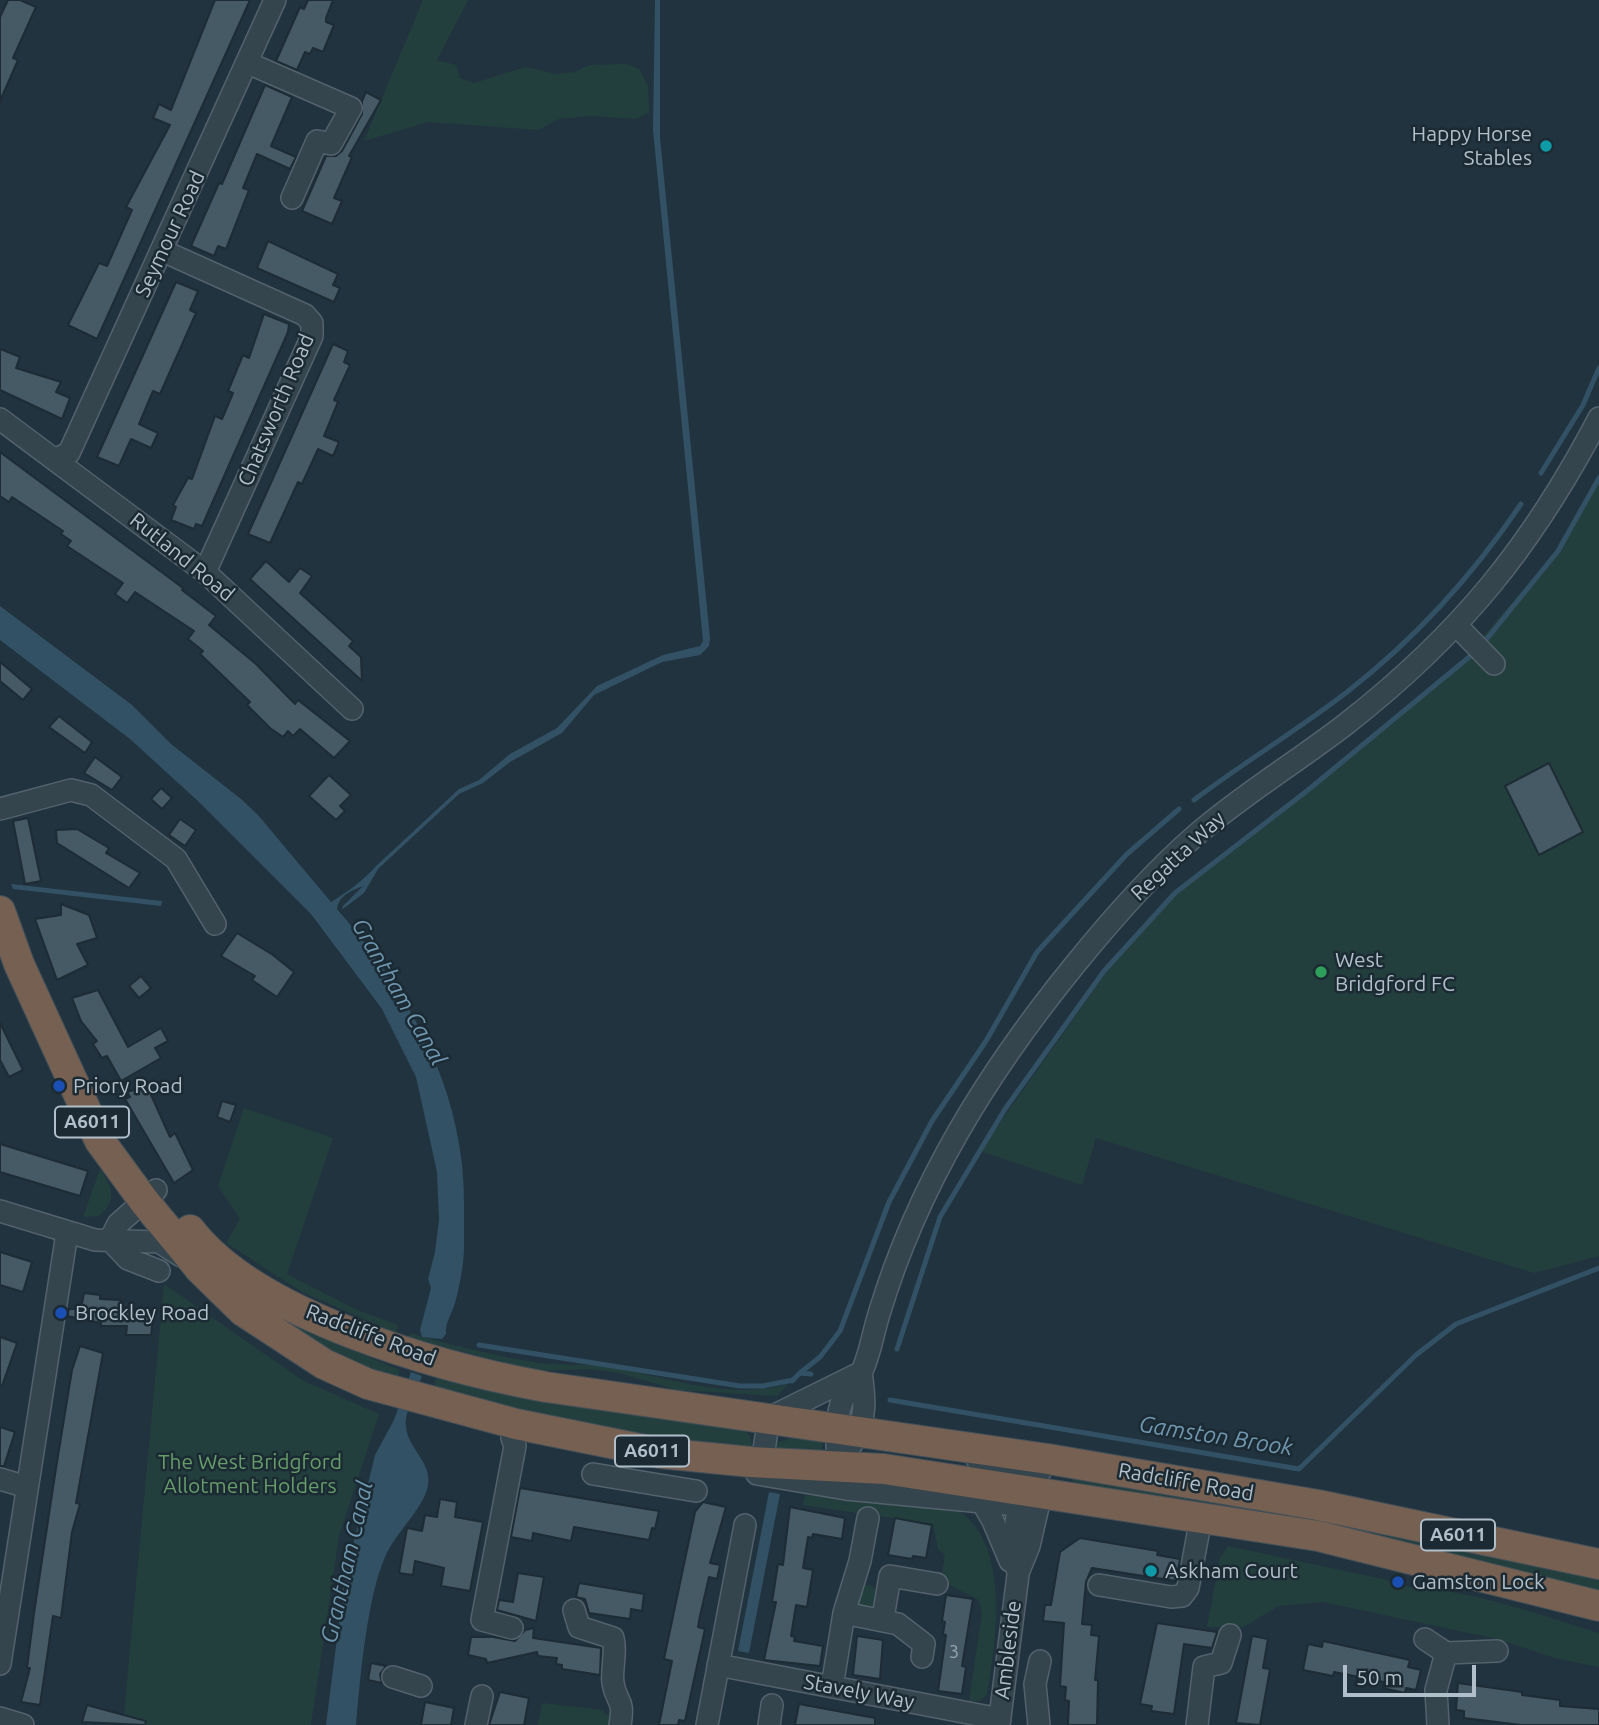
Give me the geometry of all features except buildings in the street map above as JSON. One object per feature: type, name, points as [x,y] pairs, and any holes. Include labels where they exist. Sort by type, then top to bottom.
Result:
[{"type":"highway","name":"Radcliffe Road","points":[[3,928],[52,1036],[150,1196],[200,1269],[243,1311],[324,1364],[368,1384],[468,1411],[514,1431],[731,1461],[884,1469],[976,1493],[1034,1486],[1318,1505],[1599,1564]]},
{"type":"highway","name":"Radcliffe Road","points":[[150,1196],[233,1270],[258,1287],[344,1329],[470,1372],[546,1387],[950,1444],[1034,1486],[1201,1518],[1318,1536],[1599,1606]]},
{"type":"street","name":"Seymour Road","points":[[56,459],[69,453],[275,0]]},
{"type":"street","points":[[248,63],[351,108],[331,144],[317,141],[292,198]]},
{"type":"street","name":"Chatsworth Road","points":[[163,251],[305,315],[312,323],[312,336],[205,572]]},
{"type":"street","name":"Regatta Way","points":[[838,1465],[848,1429],[844,1397],[861,1372],[897,1255],[932,1177],[965,1119],[1051,995],[1118,912],[1193,837],[1259,785],[1346,724],[1457,626],[1524,546],[1575,464],[1599,418]]},
{"type":"street","name":"Rutland Road","points":[[0,419],[205,572],[352,709]]},
{"type":"street","points":[[1457,626],[1484,653]]},
{"type":"street","points":[[0,809],[71,790],[91,795],[176,859],[215,924]]},
{"type":"street","points":[[110,1240],[118,1224],[150,1196]]},
{"type":"street","points":[[0,1211],[95,1240],[159,1242],[200,1269]]},
{"type":"street","points":[[0,1664],[67,1233]]},
{"type":"street","points":[[110,1240],[128,1259],[159,1271]]},
{"type":"street","points":[[762,1462],[769,1418],[818,1396],[861,1372]]},
{"type":"street","points":[[498,1465],[514,1431]]},
{"type":"street","points":[[512,1628],[482,1619],[515,1446],[514,1431]]},
{"type":"street","points":[[654,1485],[660,1452]]},
{"type":"street","name":"Radcliffe Road","points":[[731,1461],[755,1474],[846,1489],[976,1493]]},
{"type":"street","points":[[593,1474],[696,1491]]},
{"type":"street","points":[[0,1479],[27,1487]]},
{"type":"street","name":"Ambleside","points":[[999,1722],[1017,1575],[1029,1546],[1034,1486]]},
{"type":"street","points":[[976,1493],[1017,1575]]},
{"type":"street","points":[[832,1687],[844,1613],[860,1561],[868,1518]]},
{"type":"street","points":[[1099,1585],[1171,1597],[1182,1596],[1188,1588],[1201,1518]]},
{"type":"street","points":[[707,1725],[745,1525]]},
{"type":"street","points":[[883,1618],[890,1576],[937,1584]]},
{"type":"street","points":[[574,1610],[579,1627],[613,1638],[616,1650],[613,1681],[622,1707],[620,1725]]},
{"type":"street","points":[[844,1613],[883,1618],[898,1624],[924,1644],[922,1657]]},
{"type":"street","points":[[1197,1725],[1204,1667],[1221,1663],[1230,1635]]},
{"type":"street","points":[[1425,1639],[1446,1653],[1497,1651]]},
{"type":"street","points":[[1438,1725],[1436,1690],[1446,1653]]},
{"type":"street","points":[[1039,1725],[1035,1684],[1040,1661]]},
{"type":"street","name":"Stavely Way","points":[[718,1665],[999,1722]]},
{"type":"street","points":[[393,1676],[421,1686]]},
{"type":"street","points":[[476,1725],[482,1696]]},
{"type":"street","points":[[0,1718],[23,1725]]},
{"type":"green space","points":[[423,0],[468,0],[437,60],[456,65],[460,78],[474,83],[525,67],[556,74],[575,72],[589,65],[627,64],[639,69],[648,86],[649,113],[635,119],[592,116],[559,119],[538,130],[428,122],[364,141]]},
{"type":"green space","points":[[1599,475],[1599,1256],[1534,1273],[1096,1138],[1082,1185],[980,1151],[1110,967],[1173,898],[1271,817],[1273,811],[1278,812],[1460,663],[1553,555]]},
{"type":"green space","points":[[244,1108],[333,1138],[287,1274],[355,1309],[398,1325],[396,1333],[302,1292],[226,1243],[240,1219],[218,1186]]},
{"type":"green space","points":[[100,1169],[108,1182],[111,1199],[99,1216],[83,1217]]},
{"type":"green space","name":"The West Bridgford Allotment Holders","points":[[164,1284],[302,1380],[379,1414],[339,1536],[311,1725],[123,1725]]},
{"type":"green space","points":[[265,1301],[338,1337],[336,1344],[400,1370],[397,1380],[363,1371],[255,1307]]},
{"type":"green space","points":[[410,1333],[524,1360],[609,1367],[698,1386],[744,1390],[788,1384],[777,1396],[677,1390],[619,1373],[589,1369],[539,1371],[409,1338]]},
{"type":"green space","points":[[341,1343],[743,1429],[750,1436],[753,1450],[641,1440],[433,1392],[436,1377]]},
{"type":"green space","points":[[797,1436],[823,1440],[821,1456],[772,1449],[776,1443]]},
{"type":"green space","points":[[1077,1473],[1599,1574],[1599,1596],[1068,1486]]},
{"type":"green space","points":[[805,1495],[949,1506],[969,1520],[983,1539],[991,1563],[995,1590],[996,1618],[991,1672],[987,1694],[980,1701],[969,1701],[982,1614],[979,1600],[948,1584],[942,1573],[945,1555],[938,1549],[933,1524],[803,1505]]},
{"type":"green space","points":[[1228,1546],[1407,1586],[1480,1598],[1599,1633],[1599,1667],[1555,1658],[1497,1639],[1323,1602],[1279,1606],[1243,1627],[1207,1627],[1220,1558]]},
{"type":"green space","points":[[870,1585],[878,1592],[875,1614],[857,1613],[854,1589]]},
{"type":"green space","points":[[542,1703],[604,1710],[604,1714],[613,1715],[611,1725],[538,1725]]},
{"type":"water","name":"Grantham Canal","points":[[655,0],[660,0],[660,138],[709,646],[700,655],[662,662],[594,695],[562,733],[510,762],[483,783],[459,794],[378,869],[364,893],[343,909],[363,886],[346,894],[338,904],[337,909],[378,961],[414,1018],[442,1079],[459,1144],[464,1204],[464,1247],[460,1280],[446,1334],[442,1339],[422,1337],[420,1330],[431,1288],[428,1279],[439,1220],[437,1172],[416,1077],[382,1009],[311,914],[199,802],[130,739],[0,640],[0,606],[132,705],[171,744],[241,799],[258,815],[331,902],[366,877],[459,789],[479,780],[510,754],[557,728],[597,686],[663,655],[700,646],[703,641],[653,130]]},
{"type":"water","points":[[11,884],[162,901],[161,906],[13,889]]},
{"type":"water","name":"Grantham Canal","points":[[411,1372],[422,1376],[409,1408],[407,1434],[426,1469],[428,1485],[421,1502],[385,1557],[373,1594],[365,1639],[356,1725],[326,1725],[344,1583],[375,1455],[394,1420]]},
{"type":"water","points":[[769,1492],[780,1494],[749,1653],[738,1651]]},
{"type":"waterway","points":[[1541,473],[1583,405],[1599,368]]},
{"type":"waterway","points":[[1481,646],[1558,551],[1599,478]]},
{"type":"waterway","points":[[1194,800],[1372,672],[1442,605],[1483,556],[1521,504]]},
{"type":"waterway","points":[[897,1349],[940,1217],[1005,1109],[1104,971],[1175,893],[1308,790],[1474,653]]},
{"type":"waterway","points":[[800,1373],[820,1357],[840,1331],[889,1202],[932,1121],[986,1041],[1037,952],[1127,854],[1179,809]]},
{"type":"waterway","name":"Gamston Brook","points":[[890,1400],[1299,1469],[1416,1355],[1456,1324],[1599,1268]]},
{"type":"waterway","points":[[479,1345],[740,1386],[763,1386],[793,1380]]},
{"type":"waterway","name":"Gamston Brook","points":[[792,1381],[800,1373],[811,1374]]},
{"type":"place","name":"Happy Horse Stables","points":[[1546,146]]},
{"type":"place","name":"West Bridgford FC","points":[[1321,972]]},
{"type":"place","name":"Priory Road","points":[[59,1086]]},
{"type":"place","name":"Brockley Road","points":[[61,1313]]},
{"type":"place","name":"Askham Court","points":[[1151,1571]]},
{"type":"place","name":"Gamston Lock","points":[[1398,1582]]}]
